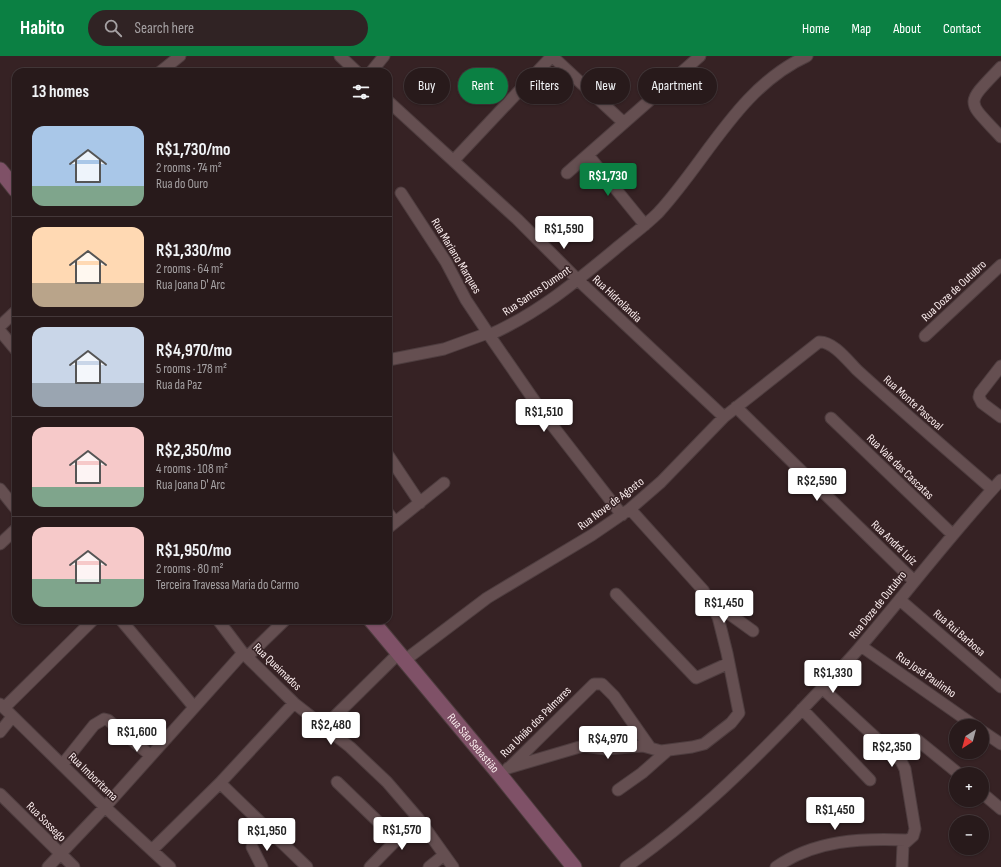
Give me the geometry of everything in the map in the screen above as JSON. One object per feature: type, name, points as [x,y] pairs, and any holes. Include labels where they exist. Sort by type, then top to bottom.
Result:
[{"type":"street","points":[[165,68],[180,56]]},
{"type":"street","points":[[340,56],[353,68]]},
{"type":"street","points":[[374,68],[384,56]]},
{"type":"street","points":[[454,160],[552,56],[624,123]]},
{"type":"street","points":[[567,174],[700,56]]},
{"type":"street","name":"Rua Santos Dumont","points":[[392,359],[444,349],[489,334],[532,312],[578,280],[658,213],[738,111],[783,70],[808,56]]},
{"type":"street","points":[[1001,67],[978,92],[974,98],[973,104],[978,114],[1001,137]]},
{"type":"street","name":"Rua Hidrolândia","points":[[392,105],[517,218],[578,280],[724,417]]},
{"type":"street","points":[[588,155],[645,225]]},
{"type":"street","points":[[0,170],[12,185]]},
{"type":"street","name":"Rua Mariano Marques","points":[[401,193],[446,262],[466,300],[545,416],[626,512],[699,585],[718,617],[739,713],[731,723],[704,744],[667,751]]},
{"type":"street","name":"Rua Doze de Outubro","points":[[925,336],[1001,265]]},
{"type":"street","points":[[12,315],[0,326],[12,344]]},
{"type":"street","name":"Rua Monte Pascoal","points":[[814,344],[823,342],[829,344],[992,489]]},
{"type":"street","name":"Rua Nove de Agosto","points":[[324,727],[402,657],[487,598],[592,536],[626,512],[661,482],[724,417],[814,344]]},
{"type":"street","points":[[1001,366],[980,393],[979,397],[982,403],[1001,417]]},
{"type":"street","name":"Rua André Luiz","points":[[736,407],[914,581]]},
{"type":"street","name":"Rua Vale das Cascatas","points":[[831,418],[952,534]]},
{"type":"street","points":[[392,461],[420,503]]},
{"type":"street","name":"Rua Doze de Outubro","points":[[626,867],[682,825],[707,804],[823,689],[900,600],[952,534],[1001,480]]},
{"type":"street","points":[[392,524],[444,483]]},
{"type":"street","points":[[0,489],[12,504]]},
{"type":"street","points":[[0,544],[12,533]]},
{"type":"street","points":[[616,594],[696,678],[729,663]]},
{"type":"street","points":[[708,598],[753,631]]},
{"type":"street","name":"Rua Rui Barbosa","points":[[900,600],[1001,687]]},
{"type":"street","points":[[0,732],[5,710],[89,624]]},
{"type":"street","points":[[124,624],[194,707]]},
{"type":"street","name":"Rua Queimados","points":[[221,624],[246,655],[294,703],[350,747],[387,782],[418,818],[453,867]]},
{"type":"street","points":[[48,867],[105,807],[194,707],[246,655],[281,624]]},
{"type":"street","name":"Rua São Sebastião","points":[[374,624],[504,771],[574,867]]},
{"type":"street","name":"Rua José Paulinho","points":[[860,646],[965,719]]},
{"type":"street","name":"Rua União dos Palmares","points":[[504,771],[590,686],[598,683],[606,687],[648,746]]},
{"type":"street","points":[[776,867],[796,855],[814,848],[838,842],[864,840],[906,840],[913,836],[915,830],[905,769],[901,761],[823,689]]},
{"type":"street","points":[[152,850],[220,783],[294,703]]},
{"type":"street","points":[[802,709],[870,780]]},
{"type":"street","name":"Rua Imboritama","points":[[5,710],[105,807],[170,867]]},
{"type":"street","points":[[62,765],[94,725],[104,718],[150,755]]},
{"type":"street","points":[[989,736],[1001,744]]},
{"type":"street","points":[[895,756],[909,741],[916,740],[950,767]]},
{"type":"street","points":[[504,771],[583,746],[606,749],[648,746],[655,750],[667,751]]},
{"type":"street","points":[[618,790],[646,770],[667,751]]},
{"type":"street","points":[[337,782],[397,840]]},
{"type":"street","points":[[220,783],[307,867]]},
{"type":"street","name":"Rua Sossego","points":[[0,794],[74,867]]},
{"type":"street","points":[[989,800],[1001,810]]},
{"type":"street","points":[[370,867],[418,818]]},
{"type":"street","points":[[902,867],[902,850],[906,840]]},
{"type":"street","points":[[252,847],[262,867]]},
{"type":"street","points":[[429,867],[444,855]]}]
